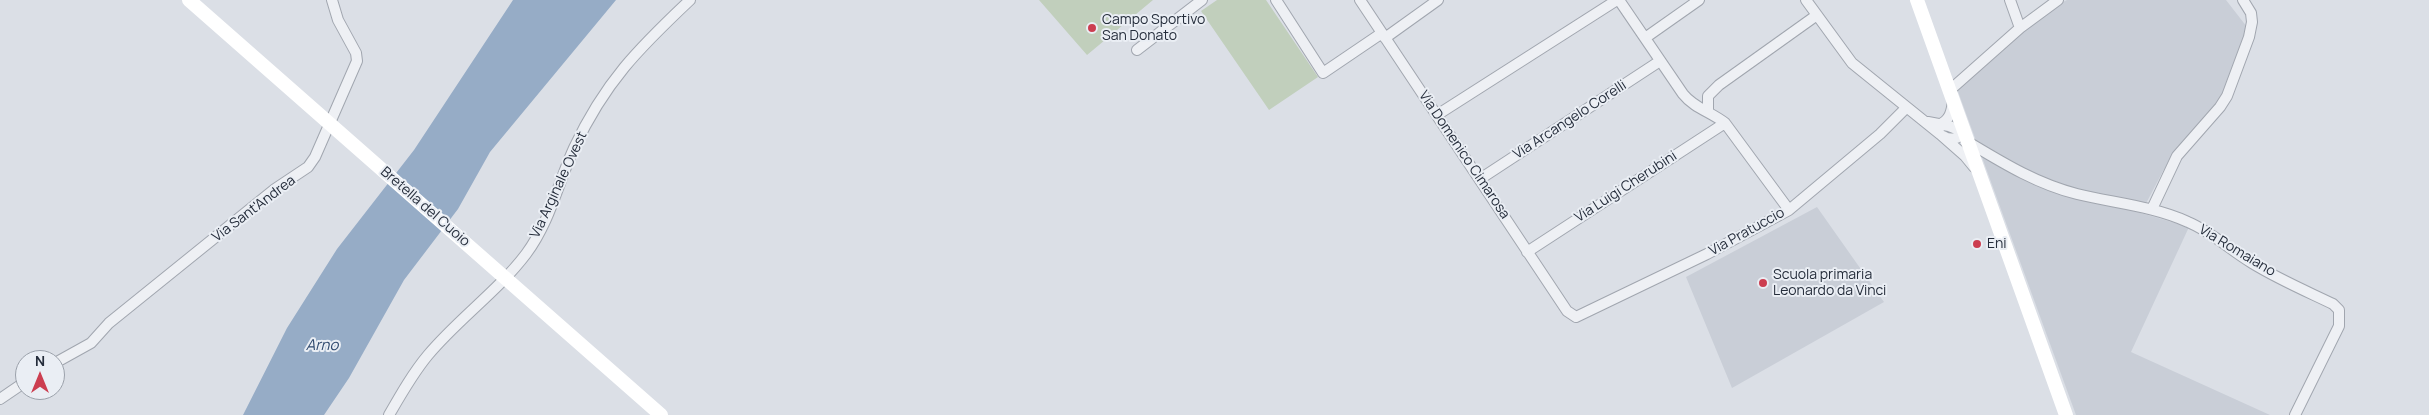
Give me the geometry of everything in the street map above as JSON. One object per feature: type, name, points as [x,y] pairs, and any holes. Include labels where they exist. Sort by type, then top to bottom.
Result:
[{"type":"main road","name":"Bretella del Cuoio","points":[[189,0],[661,415]]},
{"type":"main road","points":[[1917,0],[2066,415]]},
{"type":"street","name":"Via Sant'Andrea","points":[[65,357],[91,343],[109,323],[275,189],[308,167],[315,157],[357,61],[356,53],[338,20],[332,0]]},
{"type":"street","name":"Via Arginale Ovest","points":[[389,415],[413,374],[429,354],[525,254],[545,222],[574,148],[602,95],[623,66],[645,41],[690,0]]},
{"type":"street","points":[[1137,50],[1202,0]]},
{"type":"street","points":[[1276,0],[1323,73],[1438,0]]},
{"type":"street","name":"Via Domenico Cimarosa","points":[[1360,0],[1567,311]]},
{"type":"street","points":[[1437,115],[1618,0],[1690,102],[1725,123],[1789,210]]},
{"type":"street","points":[[1646,38],[1699,0]]},
{"type":"street","points":[[1806,0],[1852,63],[1906,108],[1939,129],[1979,174]]},
{"type":"street","points":[[2010,0],[2020,28]]},
{"type":"street","points":[[1939,129],[1950,116],[1951,95],[2020,28],[2058,0]]},
{"type":"street","points":[[2152,209],[2177,156],[2220,107],[2227,96],[2250,37],[2251,13],[2243,0]]},
{"type":"street","points":[[1708,112],[1708,96],[1719,85],[1817,16]]},
{"type":"street","name":"Via Arcangelo Corelli","points":[[1480,179],[1660,61]]},
{"type":"street","name":"Via Pratuccio","points":[[1567,311],[1576,317],[1585,314],[1706,254],[1789,210],[1880,134],[1906,108]]},
{"type":"street","name":"Via Luigi Cherubini","points":[[1527,252],[1725,123]]},
{"type":"street","name":"Via Romaiano","points":[[1939,129],[1949,126],[2015,171],[2045,184],[2076,194],[2152,209],[2188,222],[2212,234],[2251,263],[2333,304],[2339,310],[2339,326],[2295,415]]},
{"type":"street","points":[[0,399],[15,389]]},
{"type":"shaded area","points":[[2067,0],[2226,0],[2247,27],[2225,94],[2185,140],[2163,171],[2141,213],[2189,227],[2131,352],[2270,415],[2076,415],[1956,86],[2055,6]]},
{"type":"shaded area","points":[[1817,207],[1884,302],[1732,388],[1686,277]]},
{"type":"green space","name":"Campo Sportivo San Donato","points":[[1039,0],[1153,0],[1087,55]]},
{"type":"green space","points":[[1217,0],[1266,0],[1318,77],[1269,110],[1201,11]]},
{"type":"water","name":"Arno","points":[[513,0],[616,0],[490,152],[458,209],[404,280],[349,378],[324,415],[243,415],[287,328],[337,249],[414,150]]},
{"type":"place","name":"Campo Sportivo San Donato","points":[[1092,28]]},
{"type":"place","name":"Eni","points":[[1977,244]]},
{"type":"place","name":"Scuola primaria Leonardo da Vinci","points":[[1763,283]]}]
